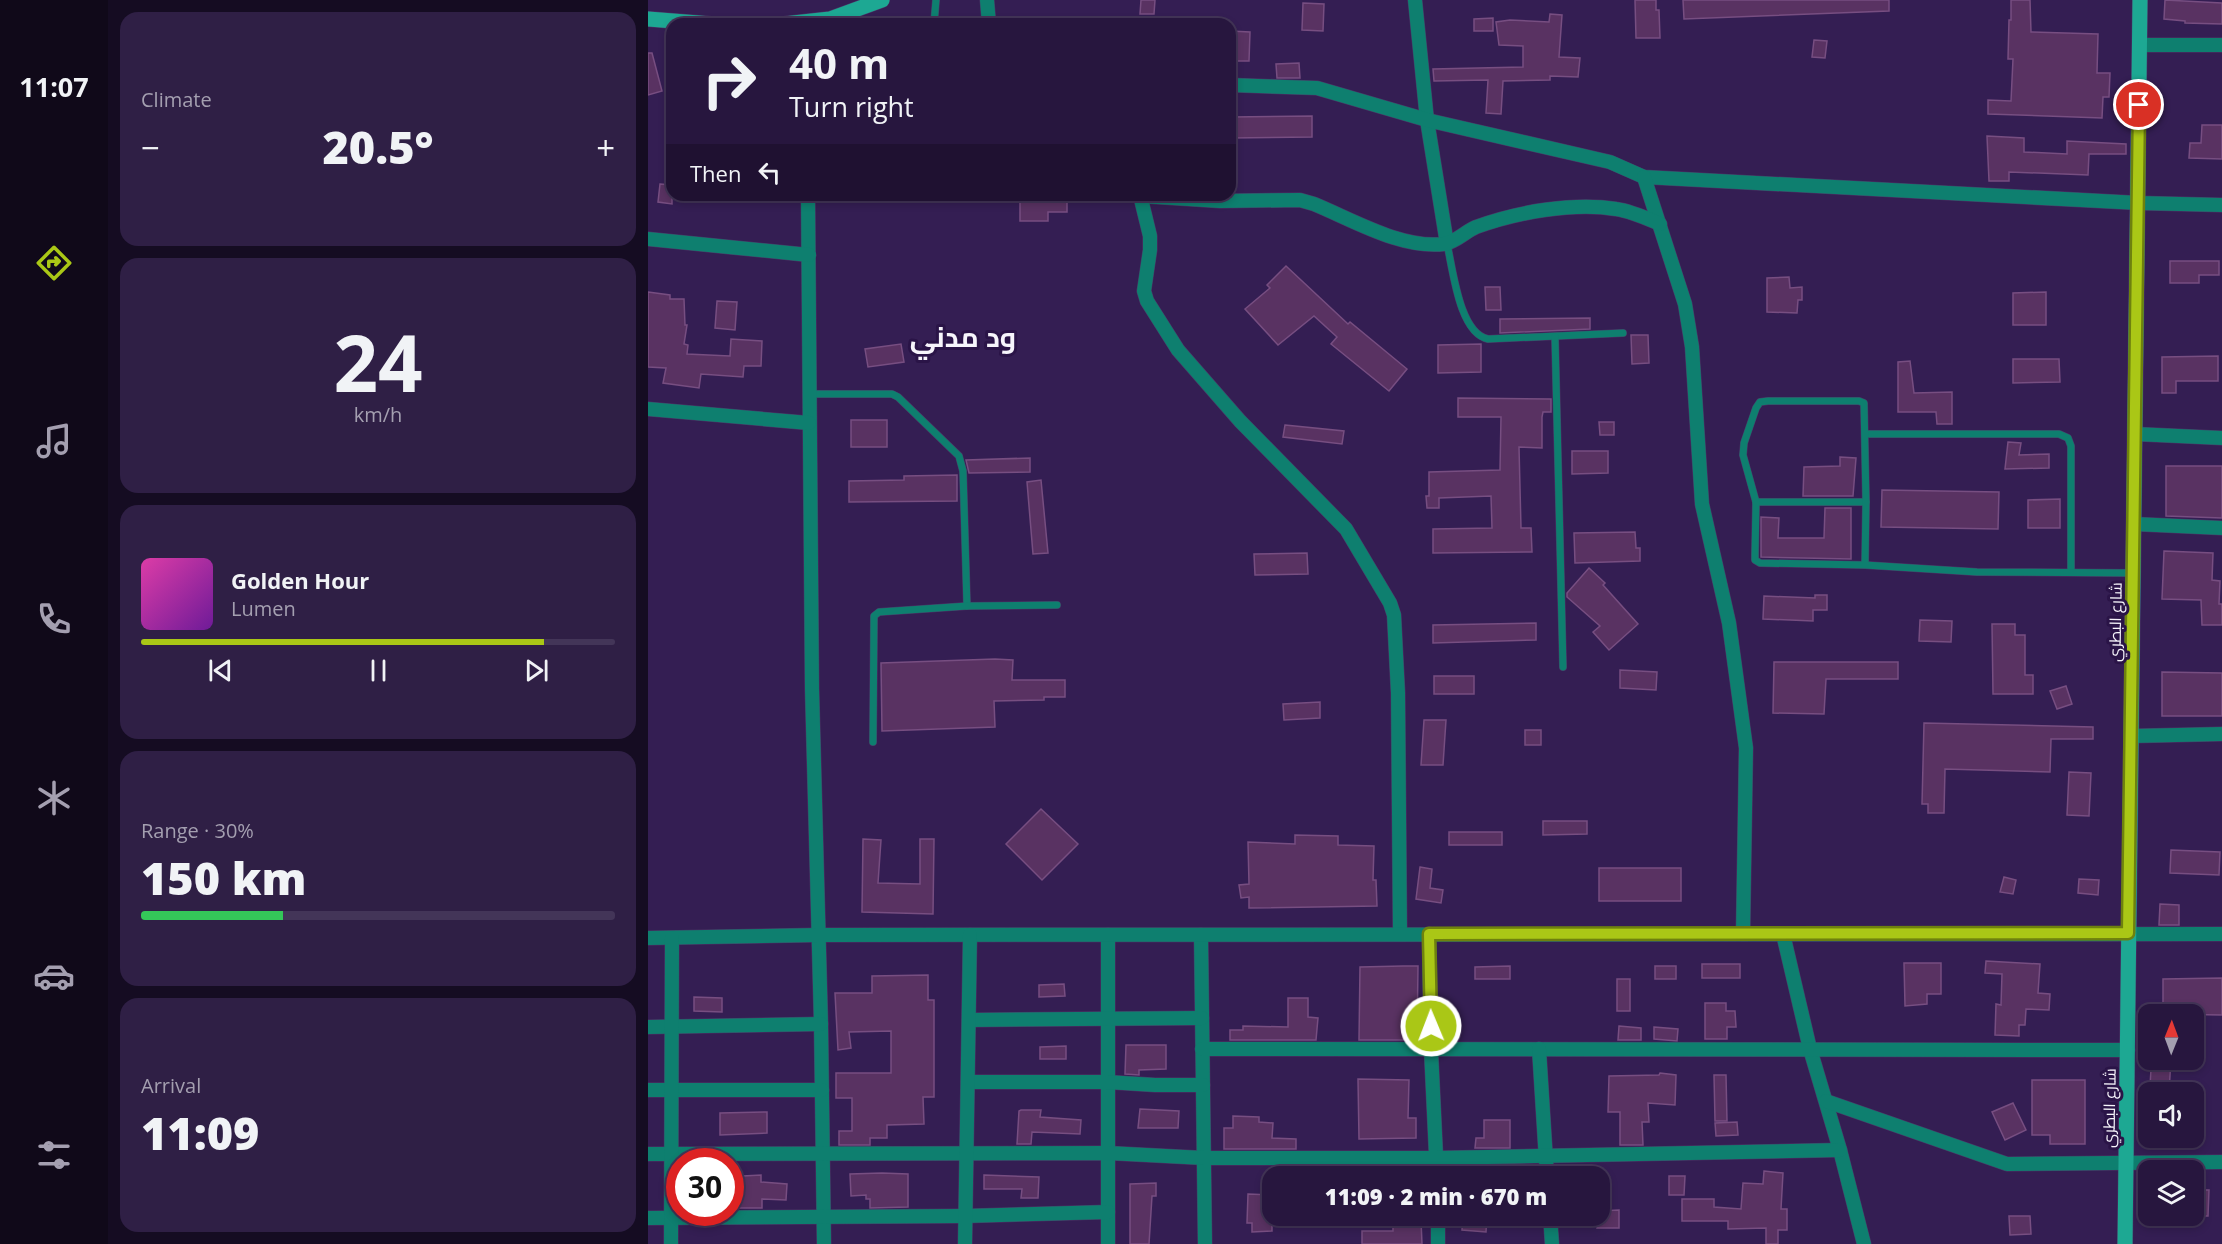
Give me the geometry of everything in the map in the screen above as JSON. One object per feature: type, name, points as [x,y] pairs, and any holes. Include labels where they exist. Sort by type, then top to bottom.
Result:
[{"type":"main road","points":[[841,18],[882,0]]},
{"type":"main road","name":"شارع البطري","points":[[2125,1244],[2140,0]]},
{"type":"main road","points":[[648,19],[666,20]]},
{"type":"street","points":[[987,0],[988,18]]},
{"type":"street","points":[[1415,0],[1427,120],[1447,243]]},
{"type":"street","points":[[2140,45],[2222,45]]},
{"type":"street","points":[[1236,84],[1317,88],[1427,120],[1610,162],[1644,177],[2139,203],[2222,205]]},
{"type":"street","points":[[1644,177],[1685,304],[1692,347],[1702,504],[1729,623],[1746,748],[1743,934]]},
{"type":"street","points":[[1236,201],[1300,200],[1401,240],[1423,244],[1447,243],[1475,227],[1514,216],[1588,206],[1618,209],[1660,224]]},
{"type":"street","points":[[808,201],[809,423],[824,1244]]},
{"type":"street","points":[[1142,201],[1150,236],[1144,291],[1147,302],[1178,350],[1240,421],[1346,529],[1390,603],[1394,615],[1398,693],[1400,934]]},
{"type":"street","points":[[648,239],[809,255]]},
{"type":"street","points":[[648,409],[809,423]]},
{"type":"street","points":[[2135,434],[2222,438]]},
{"type":"street","points":[[2134,524],[2222,528]]},
{"type":"street","points":[[2132,736],[2222,734]]},
{"type":"street","points":[[1200,934],[1205,1244]]},
{"type":"street","points":[[648,938],[1200,934],[2222,934]]},
{"type":"street","points":[[1429,934],[1436,1166]]},
{"type":"street","points":[[1783,934],[1810,1049],[1840,1150],[1864,1244]]},
{"type":"street","points":[[965,1244],[970,935]]},
{"type":"street","points":[[1108,935],[1108,1244]]},
{"type":"street","points":[[671,1148],[672,938]]},
{"type":"street","points":[[969,1020],[1202,1018]]},
{"type":"street","points":[[648,1027],[821,1024]]},
{"type":"street","points":[[1202,1049],[2128,1050]]},
{"type":"street","points":[[1539,1049],[1546,1166]]},
{"type":"street","points":[[968,1082],[1203,1085]]},
{"type":"street","points":[[648,1090],[822,1090]]},
{"type":"street","points":[[1826,1101],[2007,1164],[2222,1162]]},
{"type":"street","points":[[744,1154],[1108,1153],[1204,1158],[1436,1158],[1840,1150]]},
{"type":"street","points":[[648,1154],[666,1154]]},
{"type":"street","points":[[744,1218],[965,1216],[1108,1212]]},
{"type":"street","points":[[648,1218],[666,1218]]},
{"type":"street","points":[[671,1226],[671,1244]]},
{"type":"street","points":[[1438,1226],[1438,1244]]},
{"type":"street","points":[[1551,1226],[1552,1244]]},
{"type":"lane","points":[[934,18],[936,0]]},
{"type":"lane","points":[[1447,243],[1463,313],[1476,334],[1488,339],[1623,333]]},
{"type":"lane","points":[[1555,337],[1563,667]]},
{"type":"lane","points":[[809,394],[892,394],[959,456],[963,471],[967,606]]},
{"type":"lane","points":[[1865,565],[1866,434],[1864,403],[1859,401],[1760,402],[1744,443],[1743,455],[1756,502],[1755,560],[1760,563],[1865,565],[1977,572],[2133,573]]},
{"type":"lane","points":[[1866,434],[2059,434],[2068,438],[2071,446],[2070,572]]},
{"type":"lane","points":[[1756,502],[1866,502]]},
{"type":"lane","points":[[873,742],[874,616],[879,612],[967,606],[1057,605]]},
{"type":"building","points":[[1141,0],[1155,0],[1154,14],[1140,14]]},
{"type":"building","points":[[1635,0],[1656,0],[1656,10],[1659,10],[1660,38],[1636,38]]},
{"type":"building","points":[[1683,0],[1889,0],[1889,11],[1684,19]]},
{"type":"building","points":[[2011,0],[2030,0],[2031,32],[2098,34],[2097,73],[2110,73],[2109,97],[2103,97],[2102,118],[1988,114],[1988,100],[2011,101],[2013,59],[2008,59]]},
{"type":"building","points":[[2165,0],[2222,3],[2222,24],[2185,23],[2185,21],[2164,19]]},
{"type":"building","points":[[1303,3],[1324,4],[1323,31],[1302,30]]},
{"type":"building","points":[[1550,14],[1562,15],[1559,57],[1580,58],[1578,77],[1550,76],[1550,80],[1503,81],[1501,114],[1486,113],[1488,80],[1434,81],[1433,69],[1523,67],[1523,46],[1499,45],[1496,22],[1510,20],[1549,22]]},
{"type":"building","points":[[1493,18],[1493,31],[1474,31],[1474,19]]},
{"type":"building","points":[[1236,31],[1250,32],[1249,61],[1236,61]]},
{"type":"building","points":[[1814,40],[1827,41],[1825,58],[1812,57]]},
{"type":"building","points":[[648,53],[652,53],[662,91],[648,95]]},
{"type":"building","points":[[1299,63],[1300,78],[1277,78],[1276,64]]},
{"type":"building","points":[[1312,116],[1312,137],[1236,138],[1236,117]]},
{"type":"building","points":[[2202,125],[2222,125],[2222,159],[2189,158],[2190,143],[2201,143]]},
{"type":"building","points":[[1987,136],[2024,138],[2024,152],[2067,154],[2067,141],[2126,144],[2126,154],[2089,154],[2088,175],[2009,172],[2009,181],[1989,181]]},
{"type":"building","points":[[660,184],[666,184],[666,201],[672,201],[672,204],[658,202]]},
{"type":"building","points":[[1020,201],[1067,201],[1067,212],[1048,212],[1048,221],[1020,221]]},
{"type":"building","points":[[2170,261],[2219,261],[2219,275],[2199,275],[2199,283],[2170,283]]},
{"type":"building","points":[[1286,266],[1348,324],[1350,322],[1407,369],[1389,391],[1331,344],[1337,337],[1314,316],[1278,345],[1245,309],[1270,288],[1267,285]]},
{"type":"building","points":[[1789,277],[1790,288],[1802,287],[1802,300],[1798,300],[1797,313],[1767,312],[1767,278]]},
{"type":"building","points":[[1485,287],[1500,287],[1501,310],[1486,310]]},
{"type":"building","points":[[648,292],[670,295],[670,299],[684,299],[685,325],[687,325],[684,344],[688,345],[687,354],[730,356],[731,339],[762,341],[761,366],[744,366],[743,377],[701,374],[699,388],[663,383],[666,368],[648,367]]},
{"type":"building","points":[[2046,292],[2046,325],[2013,325],[2013,293]]},
{"type":"building","points":[[717,301],[737,302],[735,330],[715,328]]},
{"type":"building","points":[[1590,318],[1590,329],[1500,333],[1500,319]]},
{"type":"building","points":[[1631,335],[1648,335],[1649,363],[1632,364]]},
{"type":"building","points":[[901,344],[904,362],[868,367],[865,349]]},
{"type":"building","points":[[1481,344],[1481,372],[1438,373],[1438,345]]},
{"type":"building","points":[[2218,356],[2218,381],[2176,381],[2176,393],[2162,393],[2162,357]]},
{"type":"building","points":[[2013,359],[2059,359],[2060,382],[2013,383]]},
{"type":"building","points":[[1910,361],[1914,393],[1952,392],[1952,424],[1937,424],[1936,412],[1898,412],[1898,362]]},
{"type":"building","points":[[1458,398],[1551,399],[1551,412],[1543,412],[1542,417],[1542,448],[1519,447],[1521,528],[1531,528],[1532,552],[1433,553],[1433,529],[1492,528],[1491,496],[1439,498],[1439,508],[1427,508],[1429,472],[1500,470],[1501,417],[1458,417]]},
{"type":"building","points":[[851,420],[887,420],[887,447],[851,447]]},
{"type":"building","points":[[1599,422],[1614,422],[1614,435],[1600,435]]},
{"type":"building","points":[[1285,425],[1344,431],[1342,444],[1283,437]]},
{"type":"building","points":[[2008,442],[2021,443],[2019,455],[2049,454],[2049,468],[2005,469]]},
{"type":"building","points":[[1572,451],[1608,451],[1608,473],[1572,474]]},
{"type":"building","points":[[1840,457],[1856,458],[1853,496],[1803,496],[1804,467],[1840,466]]},
{"type":"building","points":[[1030,458],[1030,472],[969,473],[966,460]]},
{"type":"building","points":[[2166,466],[2222,466],[2222,518],[2166,516]]},
{"type":"building","points":[[957,475],[957,501],[849,502],[849,481],[904,480],[904,476]]},
{"type":"building","points":[[1041,480],[1048,553],[1033,554],[1027,482]]},
{"type":"building","points":[[1882,490],[1999,492],[1998,529],[1881,527]]},
{"type":"building","points":[[2060,499],[2060,528],[2028,528],[2028,500]]},
{"type":"building","points":[[1825,508],[1851,508],[1851,559],[1761,557],[1761,517],[1779,518],[1778,538],[1824,538]]},
{"type":"building","points":[[1635,532],[1636,548],[1640,548],[1640,561],[1575,563],[1574,533]]},
{"type":"building","points":[[2164,551],[2213,553],[2212,580],[2220,581],[2219,604],[2222,604],[2222,625],[2202,625],[2201,600],[2162,599]]},
{"type":"building","points":[[1307,553],[1308,574],[1255,575],[1254,554]]},
{"type":"building","points":[[1589,568],[1605,583],[1603,585],[1638,624],[1609,650],[1593,632],[1600,626],[1567,597],[1567,593]]},
{"type":"building","points":[[1815,595],[1827,595],[1827,610],[1813,610],[1813,621],[1763,619],[1764,596],[1815,598]]},
{"type":"building","points":[[1920,620],[1952,621],[1951,642],[1919,641]]},
{"type":"building","points":[[1536,623],[1536,640],[1433,643],[1433,625]]},
{"type":"building","points":[[1992,624],[2015,624],[2015,635],[2025,635],[2025,675],[2033,675],[2033,694],[1993,694]]},
{"type":"building","points":[[1013,660],[1012,680],[1065,680],[1065,697],[1044,697],[1044,700],[994,701],[995,727],[882,731],[881,663]]},
{"type":"building","points":[[1774,662],[1898,662],[1898,679],[1826,679],[1824,714],[1773,713]]},
{"type":"building","points":[[1620,670],[1657,672],[1656,690],[1620,688]]},
{"type":"building","points":[[2162,672],[2222,673],[2222,716],[2162,716]]},
{"type":"building","points":[[1434,676],[1474,676],[1474,694],[1434,694]]},
{"type":"building","points":[[2066,686],[2072,704],[2057,709],[2050,691]]},
{"type":"building","points":[[1320,702],[1320,718],[1284,720],[1283,704]]},
{"type":"building","points":[[1424,720],[1446,720],[1443,765],[1421,765]]},
{"type":"building","points":[[1924,723],[2093,727],[2093,739],[2051,739],[2050,772],[1945,769],[1944,813],[1928,813],[1928,804],[1922,804]]},
{"type":"building","points":[[1525,730],[1541,730],[1541,745],[1525,745]]},
{"type":"building","points":[[2069,772],[2091,773],[2089,816],[2067,815]]},
{"type":"building","points":[[1041,809],[1078,844],[1042,880],[1006,844]]},
{"type":"building","points":[[1543,821],[1587,821],[1587,834],[1543,835]]},
{"type":"building","points":[[1449,832],[1502,832],[1502,845],[1449,845]]},
{"type":"building","points":[[1295,835],[1338,836],[1338,845],[1374,846],[1373,880],[1376,880],[1377,906],[1249,908],[1249,897],[1241,898],[1239,885],[1249,884],[1248,842],[1295,844]]},
{"type":"building","points":[[863,839],[881,840],[878,883],[920,884],[920,839],[934,839],[933,914],[862,912]]},
{"type":"building","points":[[2171,850],[2220,852],[2219,875],[2170,873]]},
{"type":"building","points":[[1420,867],[1432,869],[1430,888],[1443,890],[1441,903],[1416,899]]},
{"type":"building","points":[[1599,868],[1681,868],[1681,901],[1599,901]]},
{"type":"building","points":[[2004,877],[2016,880],[2013,894],[2000,892]]},
{"type":"building","points":[[2079,879],[2099,880],[2098,895],[2078,893]]},
{"type":"building","points":[[2160,904],[2179,905],[2179,925],[2159,925]]},
{"type":"building","points":[[1986,961],[2040,964],[2038,993],[2050,994],[2049,1010],[2026,1009],[2025,1025],[2019,1025],[2019,1036],[1995,1035],[1996,1004],[2001,1005],[2002,974],[1985,973]]},
{"type":"building","points":[[1904,963],[1941,963],[1941,994],[1927,994],[1927,1004],[1905,1006]]},
{"type":"building","points":[[1702,964],[1740,964],[1740,978],[1702,978]]},
{"type":"building","points":[[1418,966],[1417,1040],[1359,1040],[1360,967]]},
{"type":"building","points":[[1510,966],[1510,979],[1475,979],[1475,967]]},
{"type":"building","points":[[1655,966],[1676,966],[1676,979],[1655,979]]},
{"type":"building","points":[[928,975],[928,1000],[934,1000],[934,1097],[923,1097],[924,1124],[887,1125],[887,1138],[870,1138],[870,1145],[839,1145],[839,1131],[852,1131],[852,1098],[836,1098],[836,1073],[891,1073],[891,1031],[849,1032],[851,1048],[838,1050],[835,993],[872,993],[872,976]]},
{"type":"building","points":[[2222,978],[2222,1015],[2204,1015],[2204,1004],[2163,1004],[2163,979]]},
{"type":"building","points":[[1617,979],[1630,979],[1630,1011],[1617,1011]]},
{"type":"building","points":[[1064,984],[1065,996],[1039,997],[1039,985]]},
{"type":"building","points":[[694,997],[722,998],[722,1012],[694,1011]]},
{"type":"building","points":[[1288,998],[1308,998],[1308,1017],[1318,1018],[1316,1040],[1230,1040],[1230,1030],[1243,1030],[1243,1026],[1288,1027]]},
{"type":"building","points":[[1705,1003],[1726,1003],[1726,1011],[1735,1011],[1736,1027],[1727,1027],[1727,1039],[1705,1039]]},
{"type":"building","points":[[1619,1026],[1641,1028],[1641,1040],[1618,1040]]},
{"type":"building","points":[[1654,1027],[1678,1029],[1677,1041],[1654,1039]]},
{"type":"building","points":[[1126,1045],[1166,1045],[1166,1069],[1139,1070],[1139,1075],[1125,1074]]},
{"type":"building","points":[[1066,1046],[1066,1059],[1040,1059],[1040,1047]]},
{"type":"building","points":[[2151,1070],[2170,1070],[2170,1082],[2150,1082]]},
{"type":"building","points":[[1660,1073],[1676,1075],[1675,1105],[1648,1103],[1649,1122],[1642,1122],[1643,1145],[1620,1145],[1620,1112],[1608,1112],[1609,1076],[1659,1075]]},
{"type":"building","points":[[1714,1075],[1726,1075],[1727,1121],[1715,1121]]},
{"type":"building","points":[[1358,1079],[1409,1080],[1408,1118],[1416,1118],[1416,1138],[1359,1139]]},
{"type":"building","points":[[2032,1080],[2085,1080],[2085,1144],[2050,1144],[2050,1135],[2032,1135]]},
{"type":"building","points":[[2013,1103],[2026,1130],[2005,1140],[1992,1112]]},
{"type":"building","points":[[1140,1109],[1179,1111],[1178,1128],[1138,1128]]},
{"type":"building","points":[[1041,1110],[1040,1117],[1081,1120],[1080,1134],[1032,1132],[1031,1144],[1017,1144],[1019,1111]]},
{"type":"building","points":[[767,1112],[767,1133],[720,1135],[720,1113]]},
{"type":"building","points":[[1233,1116],[1259,1117],[1259,1122],[1273,1123],[1272,1138],[1296,1139],[1296,1149],[1224,1149],[1224,1128],[1233,1128]]},
{"type":"building","points":[[1484,1120],[1510,1120],[1510,1148],[1475,1148],[1476,1138],[1484,1138]]},
{"type":"building","points":[[1737,1122],[1738,1135],[1716,1136],[1715,1123]]},
{"type":"building","points":[[1764,1171],[1783,1173],[1781,1209],[1787,1209],[1787,1230],[1778,1230],[1778,1244],[1766,1244],[1766,1228],[1728,1229],[1728,1221],[1682,1221],[1682,1199],[1714,1199],[1714,1207],[1741,1209],[1743,1183],[1763,1184]]},
{"type":"building","points":[[850,1174],[908,1174],[908,1207],[870,1208],[870,1199],[866,1199],[866,1195],[851,1196]]},
{"type":"building","points":[[761,1175],[761,1182],[787,1184],[786,1200],[762,1199],[762,1208],[744,1208],[744,1176]]},
{"type":"building","points":[[984,1175],[1039,1177],[1038,1198],[1021,1198],[1022,1189],[984,1189]]},
{"type":"building","points":[[1669,1176],[1685,1176],[1684,1195],[1669,1195]]},
{"type":"building","points":[[1156,1183],[1156,1196],[1152,1196],[1149,1244],[1130,1244],[1130,1184]]},
{"type":"building","points":[[2204,1190],[2209,1190],[2208,1216],[2204,1216]]},
{"type":"building","points":[[1248,1194],[1262,1195],[1262,1226],[1272,1226],[1272,1231],[1252,1232],[1252,1223],[1247,1223]]},
{"type":"building","points":[[1610,1210],[1619,1210],[1619,1228],[1597,1228],[1597,1226],[1610,1226]]},
{"type":"building","points":[[2009,1216],[2030,1216],[2031,1234],[2010,1235]]},
{"type":"building","points":[[1393,1226],[1421,1226],[1422,1244],[1362,1244],[1362,1231],[1393,1231]]},
{"type":"building","points":[[1462,1226],[1486,1226],[1486,1232],[1462,1230]]},
{"type":"district","name":"ود مدني","points":[[963,336]]},
{"type":"route","points":[[1431,1026],[1429,934],[2128,933],[2139,105]]}]
